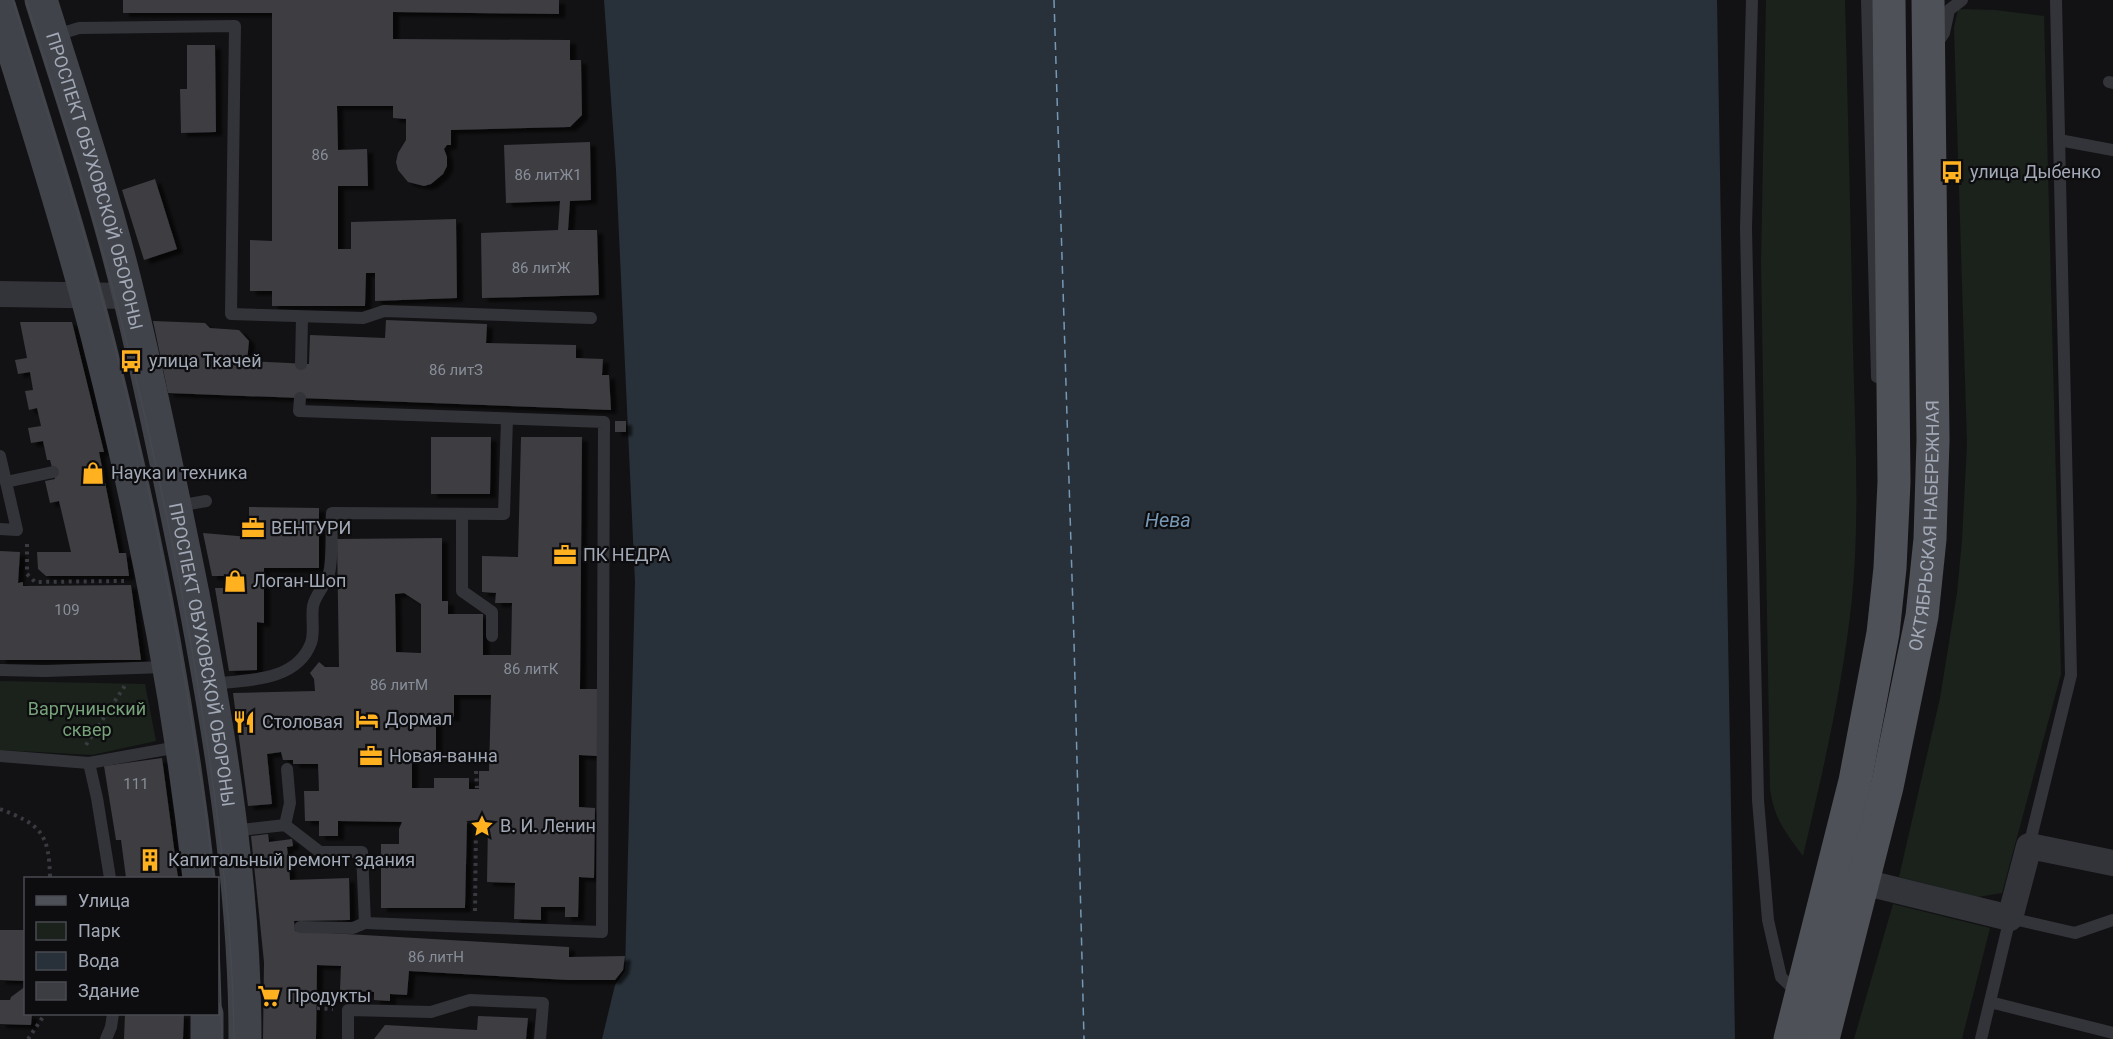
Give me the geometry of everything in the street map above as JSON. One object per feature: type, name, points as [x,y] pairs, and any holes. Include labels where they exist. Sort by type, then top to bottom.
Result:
[{"type":"main road","name":"ПРОСПЕКТ ОБУХОВСКОЙ ОБОРОНЫ","points":[[41,0],[191,503],[210,684],[232,831],[242,948],[245,1039]]},
{"type":"main road","name":"ОКТЯБРЬСКАЯ НАБЕРЕЖНАЯ","points":[[1790,1039],[1855,781],[1884,633],[1894,482],[1889,0]]},
{"type":"main road","name":"ОКТЯБРЬСКАЯ НАБЕРЕЖНАЯ","points":[[1822,1039],[1887,787],[1922,616],[1930,539],[1933,440],[1928,0]]},
{"type":"main road","name":"ПРОСПЕКТ ОБУХОВСКОЙ ОБОРОНЫ","points":[[0,8],[59,199],[127,458],[181,747],[199,877]]},
{"type":"main road","points":[[207,1015],[207,1039]]},
{"type":"street","points":[[0,294],[129,296]]},
{"type":"street","points":[[1863,882],[2010,918],[2028,846],[2113,863]]},
{"type":"lane","points":[[1752,0],[1746,228],[1758,800],[1768,920],[1781,977],[1800,995]]},
{"type":"lane","points":[[1867,0],[1877,386]]},
{"type":"lane","points":[[1929,56],[1944,33],[1948,9],[1962,0]]},
{"type":"lane","points":[[2028,846],[2071,675],[2056,0]]},
{"type":"lane","points":[[52,36],[79,28],[235,26],[231,314],[363,318],[384,311],[591,318]]},
{"type":"lane","points":[[2060,140],[2113,150]]},
{"type":"lane","points":[[301,364],[302,317]]},
{"type":"lane","points":[[300,398],[299,411],[604,422],[602,933],[365,922],[353,928],[300,927]]},
{"type":"lane","points":[[210,684],[254,681],[270,677],[296,663],[306,653],[312,641],[313,605],[330,572],[332,513],[504,514],[507,418]]},
{"type":"lane","points":[[0,456],[17,530],[0,529]]},
{"type":"lane","points":[[1881,465],[1890,568]]},
{"type":"lane","points":[[6,482],[53,472]]},
{"type":"lane","points":[[462,514],[462,591],[492,612],[492,636]]},
{"type":"lane","points":[[0,670],[45,671],[167,667]]},
{"type":"lane","points":[[0,756],[89,762],[167,749]]},
{"type":"lane","points":[[89,762],[110,877]]},
{"type":"lane","points":[[285,825],[290,803],[287,769]]},
{"type":"lane","points":[[232,831],[285,825],[320,852],[362,852],[365,922]]},
{"type":"lane","points":[[1981,1039],[2010,918],[2075,933],[2113,920]]},
{"type":"lane","points":[[348,1039],[348,1010],[431,1012],[470,1000],[543,1003],[540,1039]]},
{"type":"lane","points":[[1990,1002],[2113,1033]]},
{"type":"lane","points":[[107,1039],[113,1015]]},
{"type":"path","points":[[17,530],[27,541],[27,574],[35,582],[132,581]]},
{"type":"path","points":[[84,747],[129,681]]},
{"type":"path","points":[[477,771],[477,788]]},
{"type":"path","points":[[0,809],[26,820],[37,828],[46,840],[50,853],[50,877]]},
{"type":"path","points":[[475,927],[476,823]]},
{"type":"path","points":[[28,1039],[44,1015]]},
{"type":"green space","points":[[1766,0],[1845,0],[1856,536],[1852,598],[1838,695],[1803,856],[1786,833],[1774,809],[1770,789],[1761,263]]},
{"type":"green space","points":[[1958,9],[1995,10],[2044,16],[2061,674],[2002,893],[1978,897],[1899,877],[1940,698],[1957,593],[1962,540],[1967,444],[1954,28]]},
{"type":"green space","name":"Варгунинский сквер","points":[[0,681],[145,684],[156,741],[92,755],[0,750]]},
{"type":"green space","points":[[1893,904],[1990,928],[1962,1039],[1854,1039]]},
{"type":"water","name":"Нева","points":[[604,0],[1717,0],[1735,1039],[602,1039],[615,985],[625,971],[635,582],[616,170]]},
{"type":"building","points":[[123,0],[559,0],[559,14],[393,12],[393,39],[570,40],[570,60],[581,60],[582,115],[570,127],[451,130],[451,145],[447,145],[444,149],[447,166],[443,174],[431,184],[424,186],[408,182],[398,170],[396,162],[398,153],[406,140],[406,119],[393,118],[393,106],[337,106],[338,150],[367,149],[368,186],[338,186],[338,249],[351,249],[351,222],[456,219],[457,298],[375,301],[375,273],[366,273],[365,306],[272,306],[272,291],[250,291],[250,240],[272,241],[272,13],[123,13]]},
{"type":"building","points":[[187,45],[215,45],[216,132],[181,133],[180,89],[187,89]]},
{"type":"building","points":[[590,142],[591,200],[570,201],[568,230],[597,230],[599,295],[482,298],[481,233],[558,230],[560,201],[506,203],[504,145]]},
{"type":"building","points":[[155,179],[177,249],[144,260],[122,190]]},
{"type":"building","points":[[386,320],[487,324],[486,343],[576,345],[576,358],[603,359],[602,375],[609,375],[611,410],[168,393],[153,321],[205,323],[210,328],[239,330],[249,341],[247,361],[309,364],[310,335],[385,338]]},
{"type":"building","points":[[20,322],[72,322],[104,452],[99,452],[119,553],[126,553],[129,576],[46,576],[38,569],[37,552],[71,552],[59,501],[50,503],[45,481],[55,479],[50,460],[47,460],[43,441],[31,443],[28,428],[41,426],[37,408],[29,410],[25,391],[33,390],[30,372],[18,374],[15,360],[27,358]]},
{"type":"building","points":[[615,421],[626,421],[626,432],[615,432]]},
{"type":"building","points":[[431,437],[491,437],[490,494],[431,494]]},
{"type":"building","points":[[521,437],[582,437],[580,689],[597,689],[597,756],[579,755],[579,807],[595,808],[594,878],[579,877],[578,917],[565,917],[565,907],[541,907],[541,920],[514,919],[515,883],[487,882],[488,824],[467,823],[465,908],[381,908],[381,844],[399,844],[399,829],[402,822],[338,821],[338,836],[319,836],[319,821],[305,821],[304,791],[319,791],[318,764],[293,764],[293,760],[283,760],[281,752],[267,754],[272,804],[248,806],[233,693],[315,691],[314,679],[310,673],[319,662],[325,667],[339,667],[337,539],[442,538],[442,601],[448,601],[448,614],[483,614],[483,655],[511,655],[512,603],[495,603],[496,593],[482,592],[482,556],[518,557]],"holes":[[[404,593],[421,604],[421,653],[396,652],[395,594]],[[454,695],[491,695],[489,771],[479,771],[479,789],[469,789],[469,778],[434,778],[434,788],[412,788],[412,752],[436,752],[436,716],[454,717]]]},
{"type":"building","points":[[249,507],[319,508],[319,568],[264,568],[264,623],[257,622],[257,670],[229,671],[215,588],[232,588],[231,576],[212,576],[203,533],[249,537]]},
{"type":"building","points":[[0,551],[20,552],[18,583],[23,582],[23,586],[131,585],[141,660],[0,660]]},
{"type":"building","points":[[162,758],[178,877],[126,877],[121,840],[116,840],[104,766]]},
{"type":"building","points":[[268,834],[269,842],[292,839],[293,846],[287,847],[290,880],[349,878],[350,920],[294,921],[295,931],[569,947],[569,957],[625,956],[623,970],[615,980],[568,980],[409,971],[407,995],[390,994],[390,1001],[374,1000],[374,992],[340,990],[341,966],[317,965],[316,1039],[263,1039],[264,962],[251,836]]},
{"type":"building","points":[[0,930],[24,930],[24,981],[0,980]]},
{"type":"building","points":[[24,987],[24,1015],[32,1015],[31,1025],[0,1024],[0,1000],[10,1000]]},
{"type":"building","points":[[125,1015],[184,1015],[183,1039],[124,1039]]},
{"type":"building","points":[[478,1016],[528,1018],[526,1039],[374,1039],[385,1025],[477,1030]]},
{"type":"ferry route","points":[[1054,0],[1084,1039]]},
{"type":"tram line","points":[[13,0],[91,258],[137,439],[177,632],[214,877]]},
{"type":"tram line","points":[[26,0],[105,260],[141,398],[174,550],[214,787],[228,913],[234,1039]]},
{"type":"tram line","points":[[219,951],[222,1039]]},
{"type":"place","name":"улица Дыбенко","points":[[1952,172]]},
{"type":"place","name":"улица Ткачей","points":[[131,361]]},
{"type":"place","name":"Наука и техника","points":[[93,473]]},
{"type":"place","name":"ВЕНТУРИ","points":[[253,528]]},
{"type":"place","name":"ПК НЕДРА","points":[[565,555]]},
{"type":"place","name":"Логан-Шоп","points":[[235,581]]},
{"type":"place","name":"Дормал","points":[[367,719]]},
{"type":"place","name":"Столовая","points":[[244,722]]},
{"type":"place","name":"Новая-ванна","points":[[371,756]]},
{"type":"place","name":"В. И. Ленин","points":[[482,826]]},
{"type":"place","name":"Капитальный ремонт здания","points":[[150,860]]},
{"type":"place","name":"Продукты","points":[[269,996]]}]
